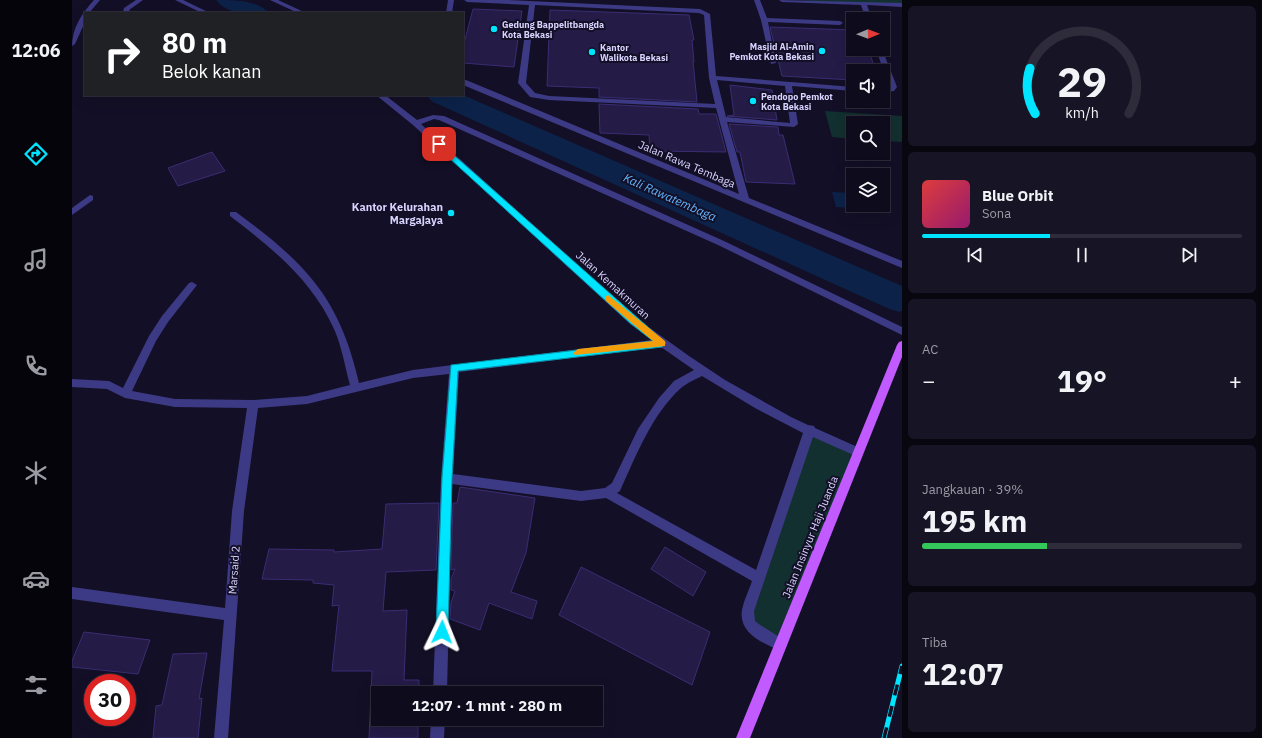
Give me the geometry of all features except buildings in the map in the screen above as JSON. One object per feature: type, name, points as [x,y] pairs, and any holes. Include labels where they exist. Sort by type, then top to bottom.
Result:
[{"type":"main road","name":"Jalan Insinyur Haji Juanda","points":[[743,738],[902,345]]},
{"type":"street","points":[[88,12],[97,0]]},
{"type":"street","points":[[125,12],[126,9],[140,0]]},
{"type":"street","points":[[178,0],[205,12]]},
{"type":"street","points":[[273,0],[301,12]]},
{"type":"street","points":[[449,12],[451,0]]},
{"type":"street","points":[[467,0],[532,3],[605,3],[700,11],[706,14],[719,106],[745,200]]},
{"type":"street","points":[[757,0],[764,20],[773,63]]},
{"type":"street","points":[[782,0],[902,5]]},
{"type":"street","points":[[532,3],[522,83],[533,95],[549,98],[719,106]]},
{"type":"street","points":[[863,3],[866,12]]},
{"type":"street","points":[[72,44],[84,18]]},
{"type":"street","points":[[764,20],[840,23]]},
{"type":"street","points":[[714,78],[846,89]]},
{"type":"street","points":[[890,79],[893,87],[890,89]]},
{"type":"street","name":"Jalan Rawa Tembaga","points":[[464,82],[902,265]]},
{"type":"street","points":[[722,119],[791,125],[794,124],[788,85]]},
{"type":"street","name":"Jalan Kemakmuran","points":[[381,96],[416,124],[633,321],[662,343],[702,371],[778,416],[858,452]]},
{"type":"street","points":[[416,124],[433,118],[441,118],[721,243],[902,331]]},
{"type":"street","points":[[72,212],[90,198]]},
{"type":"street","points":[[233,214],[284,253],[311,282],[327,303],[343,336],[351,363],[355,387]]},
{"type":"street","points":[[125,394],[161,326],[192,285]]},
{"type":"street","points":[[72,383],[109,385],[125,394],[175,403],[253,404],[307,400],[413,374],[662,343]]},
{"type":"street","points":[[440,686],[447,478],[454,368]]},
{"type":"street","points":[[447,478],[581,496],[607,493],[616,486],[642,432],[663,401],[678,384],[702,371]]},
{"type":"street","name":"Marsaid 2","points":[[221,738],[238,511],[253,404]]},
{"type":"street","points":[[781,645],[759,633],[749,624],[748,611],[810,430]]},
{"type":"street","points":[[607,493],[759,578]]},
{"type":"street","points":[[72,593],[230,615]]},
{"type":"street","points":[[437,738],[438,726]]},
{"type":"green space","points":[[792,0],[902,0],[902,5]]},
{"type":"green space","points":[[825,111],[902,116],[902,142],[890,141],[890,116],[846,116],[846,138],[832,137]]},
{"type":"green space","points":[[810,429],[858,452],[781,645],[749,624]]},
{"type":"water","points":[[832,192],[846,193],[846,208],[836,207]]},
{"type":"waterway","name":"Kali Rawatembaga","points":[[228,0],[255,12]]},
{"type":"waterway","name":"Kali Rawatembaga","points":[[443,96],[899,299]]},
{"type":"railway","points":[[884,738],[902,666]]},
{"type":"slow traffic","points":[[578,353],[662,343],[633,321],[608,298]]},
{"type":"place","name":"Gedung Bappelitbangda Kota Bekasi","points":[[494,29]]},
{"type":"place","name":"Masjid Al-Amin Pemkot Kota Bekasi","points":[[822,51]]},
{"type":"place","name":"Kantor Walikota Bekasi","points":[[592,52]]},
{"type":"place","name":"Pendopo Pemkot Kota Bekasi","points":[[753,101]]},
{"type":"place","name":"Kantor Kelurahan Margajaya","points":[[451,213]]},
{"type":"route","points":[[439,144],[633,321],[662,343],[454,368],[447,478],[442,632]]}]
